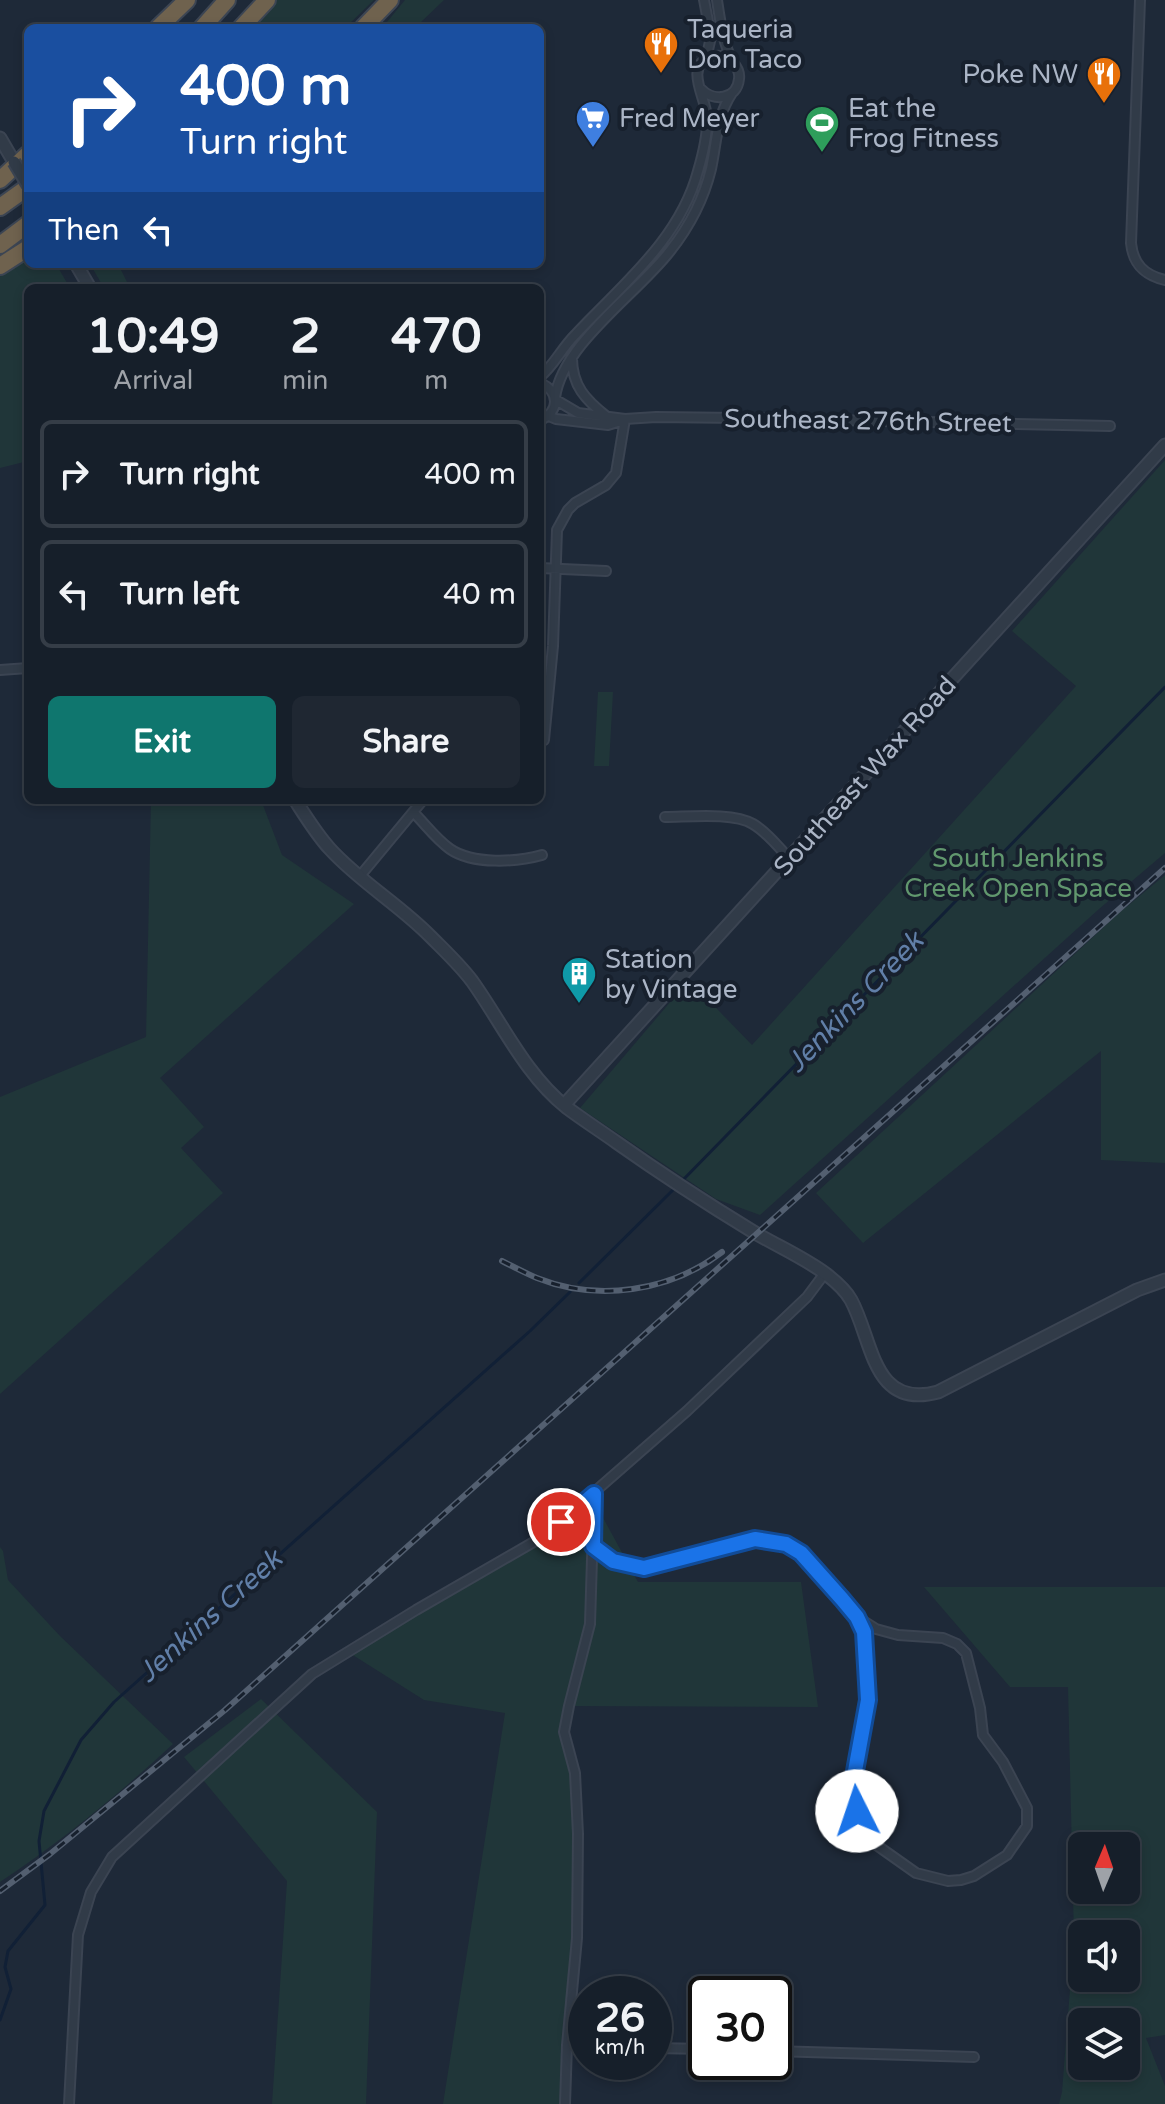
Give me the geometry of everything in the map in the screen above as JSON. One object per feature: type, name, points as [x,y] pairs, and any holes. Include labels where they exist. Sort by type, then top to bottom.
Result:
[{"type":"highway","points":[[162,24],[187,0]]},
{"type":"highway","points":[[206,24],[227,0]]},
{"type":"highway","points":[[245,24],[267,0]]},
{"type":"highway","points":[[367,24],[390,0]]},
{"type":"highway","points":[[0,180],[24,158]]},
{"type":"highway","points":[[0,207],[24,189]]},
{"type":"highway","points":[[0,245],[24,227]]},
{"type":"highway","points":[[0,266],[24,251]]},
{"type":"street","points":[[704,0],[711,37],[706,59]]},
{"type":"street","points":[[544,419],[554,409],[560,375],[572,357],[657,267],[696,209],[710,172],[720,116],[740,78],[726,44],[717,0]]},
{"type":"street","points":[[1140,0],[1131,243],[1137,265],[1152,277],[1165,280]]},
{"type":"street","points":[[544,375],[567,343],[659,247],[680,217],[703,155],[707,115],[697,72],[706,59],[720,56],[733,61]]},
{"type":"street","points":[[701,89],[712,98],[726,97],[732,93]]},
{"type":"street","points":[[0,138],[24,179]]},
{"type":"street","points":[[572,357],[574,379],[579,389],[589,402],[607,416]]},
{"type":"street","points":[[544,383],[556,399]]},
{"type":"street","name":"Southeast 276th Street","points":[[556,399],[578,413],[625,419],[770,418],[1110,426]]},
{"type":"street","name":"Southeast 276th Street","points":[[544,419],[608,425],[625,419]]},
{"type":"street","points":[[544,740],[553,646],[557,530],[563,516],[575,503],[606,485],[616,473],[625,419]]},
{"type":"street","name":"Southeast Wax Road","points":[[564,1105],[1165,445]]},
{"type":"street","points":[[544,568],[606,571]]},
{"type":"street","points":[[0,670],[24,668]]},
{"type":"street","points":[[298,804],[329,849],[395,904],[470,979],[532,1071],[564,1105],[664,1176],[825,1273],[842,1288],[850,1299],[872,1358],[897,1390],[906,1394],[926,1395],[947,1388],[1137,1290],[1165,1280]]},
{"type":"street","points":[[360,876],[420,804]]},
{"type":"street","points":[[414,813],[452,851],[471,857],[512,860],[542,855]]},
{"type":"street","points":[[665,817],[730,818],[751,822],[790,859]]},
{"type":"street","points":[[69,2104],[78,1935],[91,1892],[112,1857],[312,1674],[544,1536],[687,1411],[807,1297],[825,1273]]},
{"type":"street","points":[[565,2104],[577,1938],[578,1834],[575,1773],[564,1732],[590,1624],[594,1494]]},
{"type":"street","points":[[593,1546],[613,1561],[644,1568],[755,1539],[786,1544],[801,1553],[857,1617],[864,1632],[868,1700],[855,1771],[860,1825],[875,1844],[916,1873],[948,1881],[974,1876],[1007,1855],[1027,1826],[1027,1808],[1003,1762],[983,1735],[980,1708],[966,1653],[957,1644],[943,1638],[898,1635],[876,1629],[857,1617]]},
{"type":"street","points":[[792,2052],[974,2057]]},
{"type":"green space","points":[[275,0],[374,0],[349,24],[254,24]]},
{"type":"green space","points":[[405,0],[444,0],[417,24],[385,24]]},
{"type":"green space","points":[[24,256],[24,268],[58,268],[68,284],[24,284],[24,462],[0,468],[0,273]]},
{"type":"green space","points":[[92,268],[120,268],[128,284],[102,284]]},
{"type":"green space","name":"South Jenkins Creek Open Space","points":[[1165,460],[1165,853],[760,1215],[716,1199],[580,1108],[689,980],[752,1045],[1076,686],[1012,631]]},
{"type":"green space","points":[[598,692],[613,692],[609,766],[594,766]]},
{"type":"green space","points":[[151,804],[263,804],[282,855],[354,904],[160,1078],[204,1127],[181,1148],[223,1193],[0,1394],[0,1097],[146,1037]]},
{"type":"green space","points":[[1165,875],[1165,1163],[1101,1160],[1101,1051],[863,1243],[816,1193],[1119,913]]},
{"type":"green space","points":[[594,1501],[638,1582],[801,1582],[818,1707],[569,1706],[564,1732],[578,1834],[572,1976],[568,1976],[567,2104],[443,2104],[505,1713],[424,1700],[348,1652]]},
{"type":"green space","points":[[0,1547],[8,1580],[60,1636],[173,1744],[90,1816],[0,1882]]},
{"type":"green space","points":[[924,1587],[1165,1587],[1165,2035],[1146,2038],[1165,2086],[1165,2104],[1059,2104],[1068,2015],[1068,2080],[1140,2080],[1140,2008],[1069,2008],[1070,1992],[1140,1992],[1140,1920],[1074,1920],[1073,1904],[1140,1904],[1140,1832],[1071,1832],[1068,1687],[1010,1687]]},
{"type":"green space","points":[[261,1699],[377,1812],[366,2104],[272,2104],[287,1881],[184,1757]]},
{"type":"waterway","name":"Jenkins Creek","points":[[681,1182],[1165,687]]},
{"type":"waterway","name":"Jenkins Creek","points":[[579,1283],[676,1187]]},
{"type":"waterway","name":"Jenkins Creek","points":[[0,2020],[11,1989],[5,1967],[8,1951],[45,1905],[39,1841],[44,1811],[81,1740],[114,1702],[570,1292]]},
{"type":"railway","points":[[0,1891],[50,1854],[225,1710],[1165,868]]},
{"type":"railway","points":[[502,1261],[560,1285],[608,1291],[632,1289],[680,1276],[722,1252]]},
{"type":"place","name":"Taqueria Don Taco","points":[[661,75]]},
{"type":"place","name":"Poke NW","points":[[1104,105]]},
{"type":"place","name":"Fred Meyer","points":[[593,149]]},
{"type":"place","name":"Eat the Frog Fitness","points":[[822,154]]},
{"type":"place","name":"Station by Vintage","points":[[579,1005]]},
{"type":"route","points":[[561,1522],[594,1494],[593,1546],[613,1561],[644,1568],[755,1539],[786,1544],[801,1553],[857,1617],[864,1632],[868,1700],[855,1771],[857,1811]]}]
